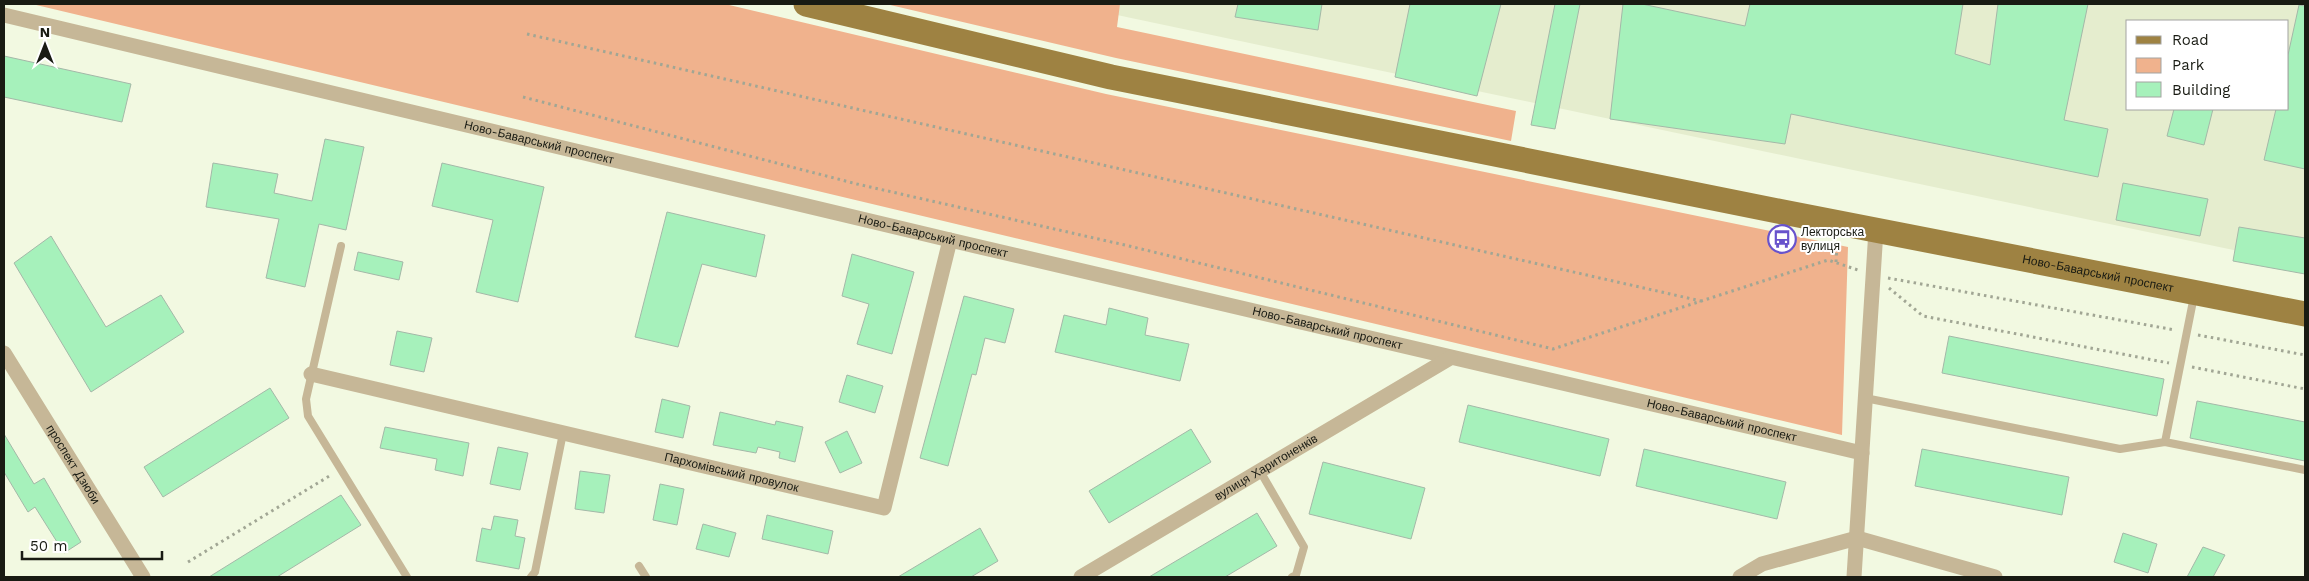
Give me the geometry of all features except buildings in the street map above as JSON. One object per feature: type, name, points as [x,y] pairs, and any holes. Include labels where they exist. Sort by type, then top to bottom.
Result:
[{"type":"main road","name":"Ново-Баварський проспект","points":[[806,4],[1112,77],[2305,314]]},
{"type":"street","name":"Ново-Баварський проспект","points":[[4,15],[1450,358],[1862,453]]},
{"type":"street","points":[[1854,577],[1876,230]]},
{"type":"street","name":"Пархомівський провулок","points":[[311,374],[884,508],[950,240]]},
{"type":"street","name":"проспект Дзюби","points":[[4,353],[143,577]]},
{"type":"street","name":"вулиця Харитоненків","points":[[1081,577],[1450,358]]},
{"type":"street","points":[[1740,577],[1762,564],[1857,538],[1995,577]]},
{"type":"lane","points":[[341,246],[306,399],[308,416],[408,577]]},
{"type":"lane","points":[[2165,442],[2195,292]]},
{"type":"lane","points":[[1865,398],[2120,450],[2165,442],[2305,470]]},
{"type":"lane","points":[[531,577],[535,572],[562,433]]},
{"type":"lane","points":[[1260,471],[1304,547],[1296,575],[1292,577]]},
{"type":"lane","points":[[639,566],[646,577]]},
{"type":"path","points":[[527,34],[1702,301]]},
{"type":"path","points":[[522,97],[857,184],[1128,246],[1552,349],[1828,260],[1873,275],[2305,355]]},
{"type":"path","points":[[1836,262],[1838,243]]},
{"type":"path","points":[[1873,275],[1923,316],[2305,389]]},
{"type":"path","points":[[188,562],[341,469]]},
{"type":"shaded area","points":[[1065,4],[2305,4],[2305,265]]},
{"type":"green space","points":[[32,4],[725,4],[1106,94],[1848,247],[1842,435]]},
{"type":"green space","points":[[886,4],[1120,4],[1117,27],[1516,111],[1511,141],[1116,58]]},
{"type":"place","name":"Лекторська вулиця","points":[[1782,239]]}]
